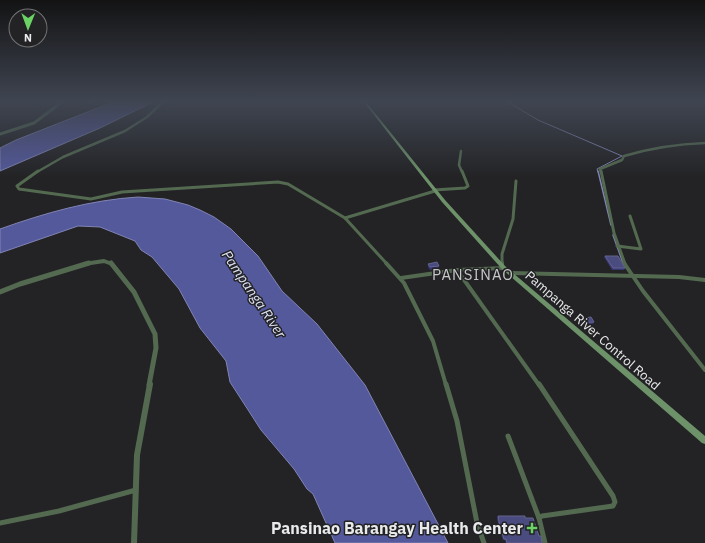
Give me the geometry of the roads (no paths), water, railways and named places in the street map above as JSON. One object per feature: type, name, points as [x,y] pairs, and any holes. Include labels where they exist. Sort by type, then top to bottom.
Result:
[{"type":"main road","name":"Pampanga River Control Road","points":[[386,127],[435,191],[503,267],[705,441]]},
{"type":"street","points":[[0,134],[19,127]]},
{"type":"street","points":[[131,127],[63,157],[27,178],[17,186],[19,189],[31,192],[91,199],[122,192],[278,182],[288,184],[345,218],[401,278],[433,341],[457,421],[477,523],[484,543]]},
{"type":"street","points":[[705,143],[667,145],[645,149],[624,156],[622,160],[601,168],[600,172],[617,246],[625,264],[705,370]]},
{"type":"street","points":[[345,218],[435,191],[465,188],[468,186],[459,166],[461,151]]},
{"type":"street","points":[[401,278],[457,270],[503,267],[502,254],[513,219],[516,182]]},
{"type":"street","points":[[617,246],[641,249],[630,216]]},
{"type":"street","points":[[0,292],[20,284],[86,264],[104,261],[111,263],[134,292],[155,334],[156,348],[137,455],[134,543]]},
{"type":"street","points":[[457,270],[536,380],[613,496],[615,502],[612,506],[539,518]]},
{"type":"street","points":[[511,273],[679,277],[705,280]]},
{"type":"street","points":[[508,436],[539,518],[545,543]]},
{"type":"street","points":[[0,523],[59,511],[136,490]]},
{"type":"water","points":[[48,127],[101,127],[0,171],[0,148]]},
{"type":"water","name":"Pampanga River","points":[[138,197],[165,199],[200,210],[214,217],[231,229],[258,256],[282,291],[317,324],[365,385],[448,543],[335,543],[313,494],[307,489],[294,469],[261,430],[230,382],[226,361],[200,328],[179,289],[152,257],[141,250],[135,241],[100,227],[78,226],[0,253],[0,229],[85,204]]},
{"type":"waterway","points":[[555,127],[622,156],[597,169],[598,172]]},
{"type":"waterway","points":[[598,171],[611,225]]},
{"type":"waterway","points":[[613,235],[623,263]]},
{"type":"place","name":"Pansinao Barangay Health Center","points":[[532,528]]},
{"type":"district","name":"PANSINAO","points":[[473,275]]}]
